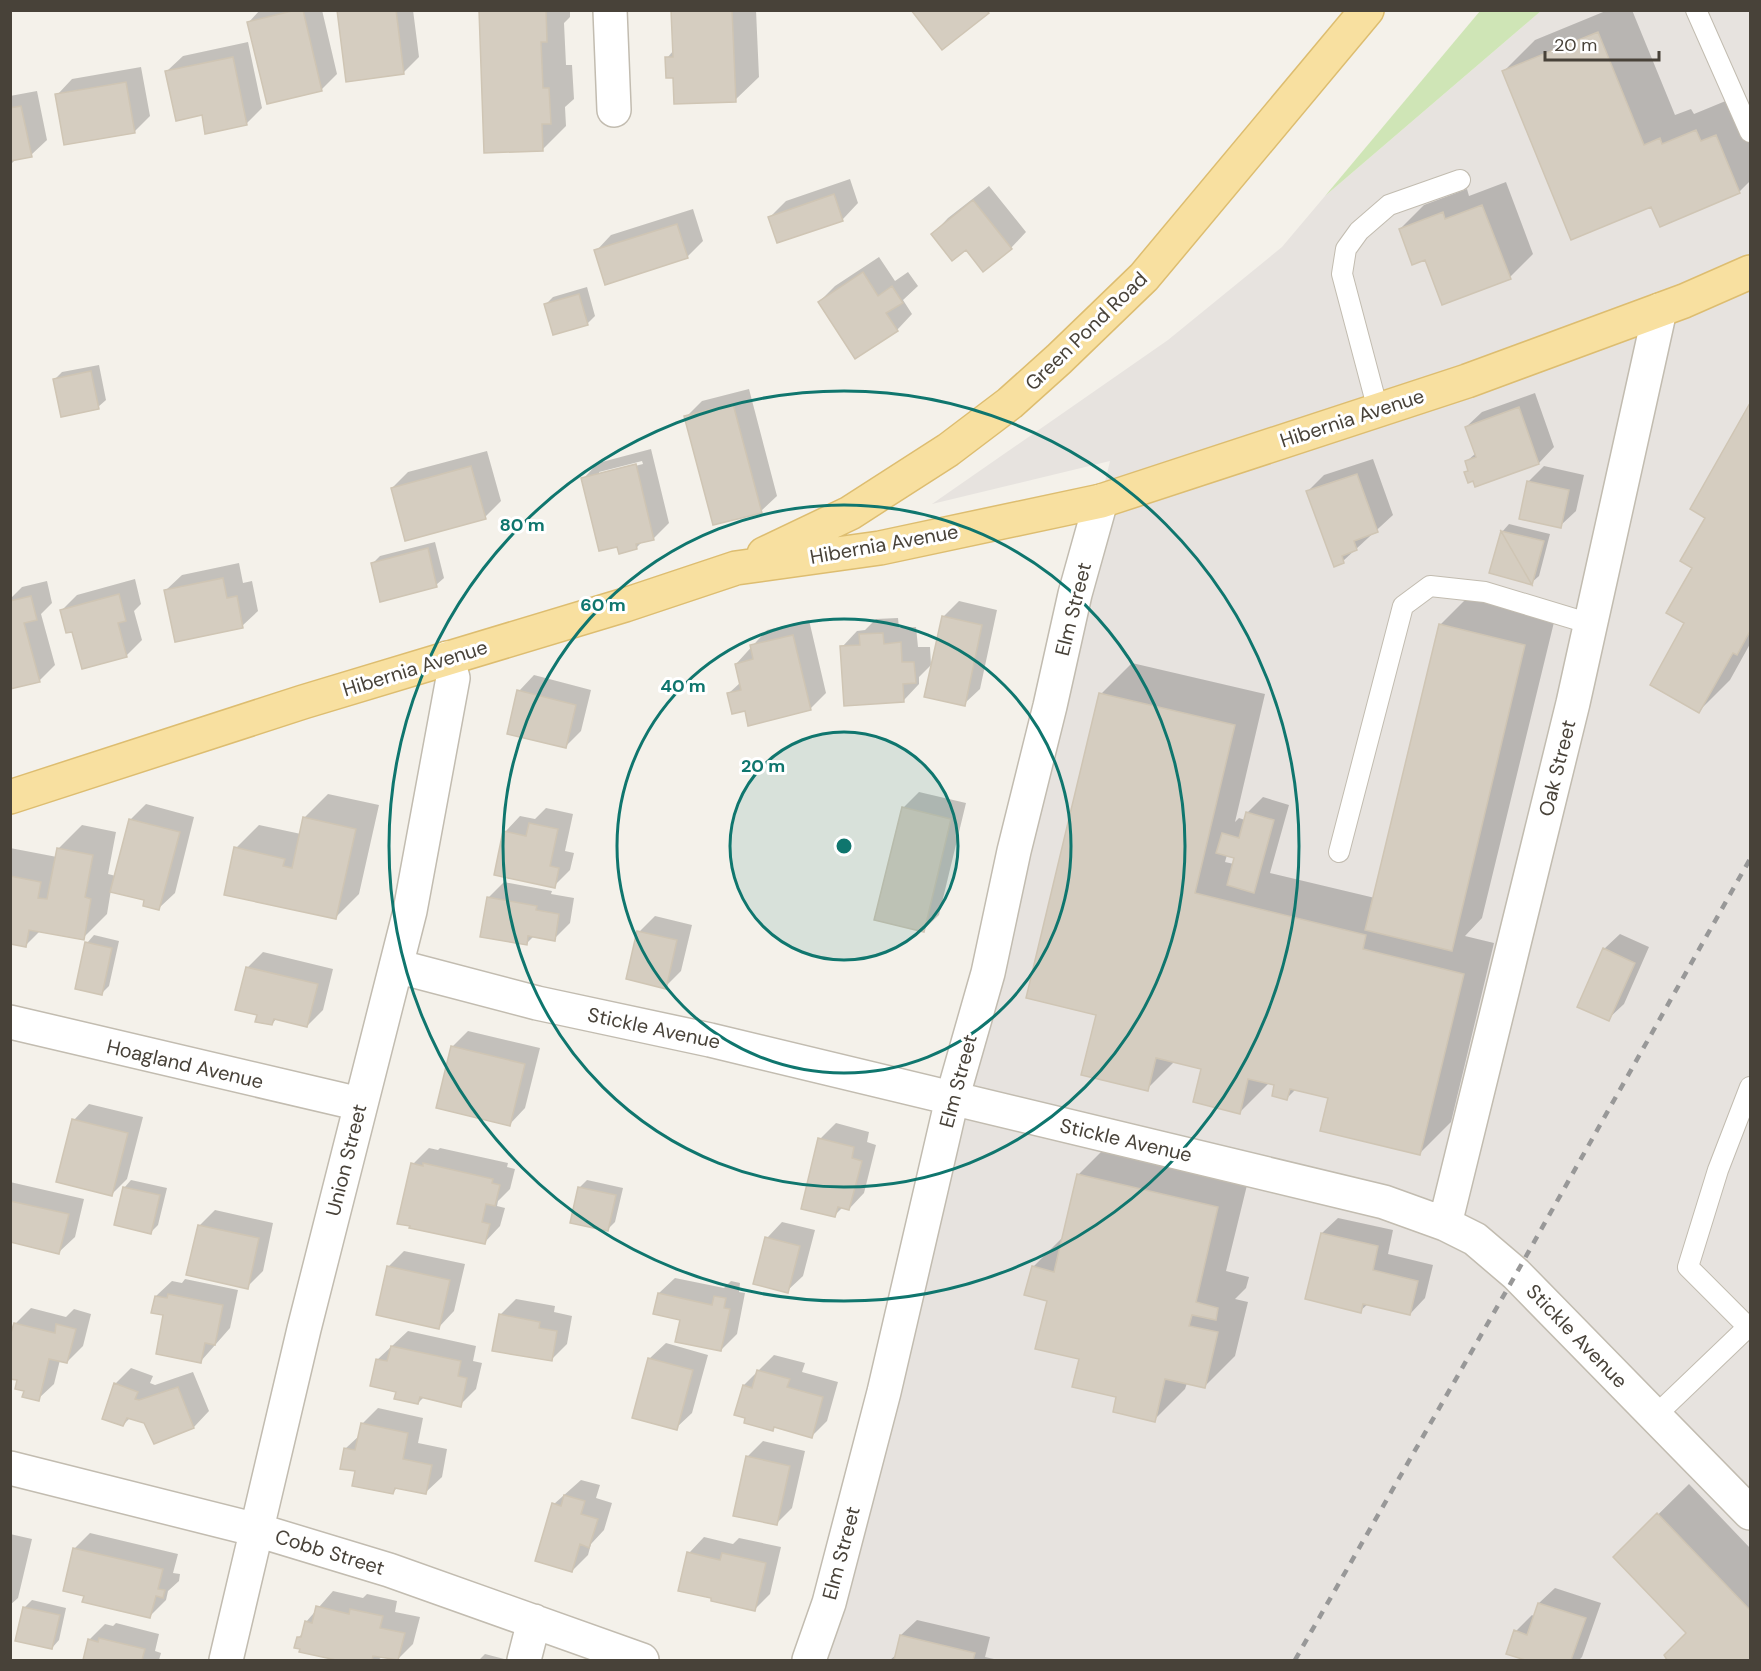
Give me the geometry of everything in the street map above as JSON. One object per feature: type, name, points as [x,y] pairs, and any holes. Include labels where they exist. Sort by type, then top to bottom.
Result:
[{"type":"main road","name":"Green Pond Road","points":[[736,568],[850,513],[948,450],[1010,403],[1144,277],[1367,10]]},
{"type":"main road","name":"Hibernia Avenue","points":[[10,797],[303,702],[635,602],[736,568],[880,548],[1101,501],[1467,381],[1660,310],[1750,272]]},
{"type":"street","points":[[610,10],[614,110]]},
{"type":"street","name":"Oak Street","points":[[1445,1224],[1573,703],[1660,310]]},
{"type":"street","name":"Elm Street","points":[[809,1660],[829,1602],[884,1392],[952,1099],[988,973],[1014,851],[1075,594],[1101,501]]},
{"type":"street","name":"Union Street","points":[[226,1660],[304,1329],[410,911],[452,686],[453,678],[447,658]]},
{"type":"street","name":"Stickle Avenue","points":[[396,966],[537,1003],[710,1040],[1384,1202],[1445,1224],[1475,1239],[1516,1274],[1750,1513]]},
{"type":"street","name":"Hoagland Avenue","points":[[10,1022],[360,1104]]},
{"type":"street","name":"Cobb Street","points":[[10,1468],[257,1530],[389,1570],[642,1660]]},
{"type":"street","points":[[524,1660],[534,1621]]},
{"type":"lane","points":[[1696,10],[1750,132]]},
{"type":"lane","points":[[1378,410],[1342,274],[1346,249],[1359,231],[1389,205],[1460,180]]},
{"type":"lane","points":[[1339,852],[1403,606],[1430,586],[1485,592],[1591,624]]},
{"type":"lane","points":[[1655,1416],[1748,1327],[1688,1267],[1718,1170],[1750,1087]]},
{"type":"shaded area","points":[[1541,11],[1750,11],[1750,1660],[820,1660],[1110,461],[932,504],[1168,340],[1282,247],[1325,196]]},
{"type":"green space","points":[[1480,11],[1541,11],[1325,196]]},
{"type":"building","points":[[303,10],[322,91],[267,104],[247,22]]},
{"type":"building","points":[[337,10],[396,10],[404,74],[346,82]]},
{"type":"building","points":[[479,10],[546,10],[547,42],[541,42],[543,88],[549,88],[551,124],[542,124],[543,151],[484,153]]},
{"type":"building","points":[[671,10],[732,10],[736,102],[674,104],[673,78],[666,78],[665,57],[673,57]]},
{"type":"building","points":[[911,10],[987,10],[989,13],[942,50]]},
{"type":"building","points":[[1598,32],[1644,145],[1660,138],[1662,144],[1696,130],[1701,141],[1716,135],[1740,193],[1660,227],[1651,207],[1571,240],[1502,71]]},
{"type":"building","points":[[233,57],[247,125],[205,134],[202,115],[176,121],[165,71]]},
{"type":"building","points":[[126,82],[135,133],[64,145],[55,94]]},
{"type":"building","points":[[21,106],[32,157],[10,161],[10,108]]},
{"type":"building","points":[[834,194],[843,221],[777,243],[768,217]]},
{"type":"building","points":[[973,200],[1012,249],[983,272],[966,250],[952,261],[931,234]]},
{"type":"building","points":[[1482,205],[1511,279],[1442,305],[1425,260],[1412,265],[1399,229],[1443,212],[1445,219]]},
{"type":"building","points":[[677,224],[688,258],[605,285],[594,250]]},
{"type":"building","points":[[863,272],[878,296],[892,286],[903,303],[886,313],[898,331],[855,359],[818,302]]},
{"type":"building","points":[[579,294],[588,325],[553,335],[544,304]]},
{"type":"building","points":[[91,371],[99,409],[61,417],[53,379]]},
{"type":"building","points":[[1750,403],[1750,631],[1737,655],[1733,653],[1699,713],[1650,685],[1684,623],[1666,613],[1692,568],[1680,561],[1705,518],[1690,509]]},
{"type":"building","points":[[733,404],[762,513],[713,525],[684,416]]},
{"type":"building","points":[[1519,407],[1539,464],[1475,487],[1473,481],[1468,483],[1464,472],[1468,471],[1465,461],[1476,457],[1465,427]]},
{"type":"building","points":[[636,464],[654,540],[636,544],[637,549],[619,554],[617,547],[599,551],[581,478]]},
{"type":"building","points":[[471,466],[486,519],[405,541],[391,488]]},
{"type":"building","points":[[1357,474],[1378,532],[1354,541],[1357,550],[1342,556],[1344,563],[1334,567],[1306,491]]},
{"type":"building","points":[[1527,481],[1569,490],[1561,528],[1519,519]]},
{"type":"building","points":[[1501,531],[1544,541],[1532,585]]},
{"type":"building","points":[[1501,531],[1532,585],[1489,573]]},
{"type":"building","points":[[428,548],[437,587],[380,602],[371,563]]},
{"type":"building","points":[[223,578],[227,598],[237,596],[243,628],[175,642],[164,590]]},
{"type":"building","points":[[119,594],[126,621],[118,623],[127,657],[82,669],[72,632],[66,633],[60,610]]},
{"type":"building","points":[[31,596],[37,620],[24,623],[40,682],[10,689],[10,601]]},
{"type":"building","points":[[942,616],[982,625],[965,706],[924,697]]},
{"type":"building","points":[[1439,624],[1525,645],[1452,951],[1365,930]]},
{"type":"building","points":[[883,633],[884,644],[901,642],[902,662],[914,662],[916,683],[903,684],[904,702],[844,706],[840,646],[860,645],[859,634]]},
{"type":"building","points":[[793,635],[811,710],[748,726],[745,711],[732,714],[727,693],[741,690],[735,664],[753,659],[750,645]]},
{"type":"building","points":[[517,690],[576,705],[566,748],[507,734]]},
{"type":"building","points":[[1099,693],[1235,725],[1195,893],[1366,935],[1363,949],[1464,974],[1420,1155],[1320,1131],[1328,1098],[1290,1089],[1287,1100],[1272,1096],[1274,1085],[1248,1079],[1240,1114],[1193,1102],[1201,1069],[1156,1058],[1148,1091],[1081,1075],[1096,1015],[1026,998]]},
{"type":"building","points":[[902,807],[951,819],[924,932],[874,920]]},
{"type":"building","points":[[1246,812],[1274,820],[1254,893],[1227,885],[1234,858],[1216,853],[1222,833],[1239,838]]},
{"type":"building","points":[[303,817],[356,829],[336,919],[224,895],[234,847],[285,859],[283,866],[292,868]]},
{"type":"building","points":[[129,819],[180,832],[159,910],[143,906],[144,900],[110,892]]},
{"type":"building","points":[[529,823],[558,829],[550,866],[559,868],[555,888],[494,875],[503,831],[526,836]]},
{"type":"building","points":[[57,848],[93,855],[85,897],[91,899],[84,940],[29,930],[26,947],[10,944],[10,876],[41,882],[38,898],[47,899]]},
{"type":"building","points":[[487,897],[537,906],[536,910],[559,914],[555,941],[528,936],[527,945],[480,937]]},
{"type":"building","points":[[637,931],[677,940],[666,989],[626,979]]},
{"type":"building","points":[[85,942],[112,948],[102,995],[75,989]]},
{"type":"building","points":[[1603,948],[1635,963],[1609,1021],[1577,1007]]},
{"type":"building","points":[[246,967],[318,984],[307,1027],[274,1019],[272,1025],[255,1022],[257,1015],[235,1010]]},
{"type":"building","points":[[451,1046],[525,1064],[510,1126],[436,1108]]},
{"type":"building","points":[[72,1119],[128,1133],[112,1196],[56,1182]]},
{"type":"building","points":[[818,1138],[854,1147],[852,1158],[862,1161],[849,1210],[838,1207],[835,1217],[801,1209]]},
{"type":"building","points":[[411,1163],[423,1166],[423,1163],[493,1179],[492,1183],[500,1185],[495,1206],[486,1204],[482,1222],[490,1224],[485,1244],[397,1224]]},
{"type":"building","points":[[1077,1174],[1218,1207],[1196,1302],[1218,1308],[1216,1320],[1192,1315],[1189,1326],[1218,1332],[1205,1388],[1165,1379],[1155,1422],[1113,1412],[1116,1397],[1072,1387],[1079,1359],[1035,1349],[1047,1301],[1024,1295],[1032,1266],[1054,1272]]},
{"type":"building","points":[[123,1187],[160,1195],[151,1234],[114,1225]]},
{"type":"building","points":[[578,1187],[616,1195],[608,1231],[570,1223]]},
{"type":"building","points":[[10,1201],[69,1214],[59,1254],[10,1242]]},
{"type":"building","points":[[198,1225],[259,1238],[248,1289],[186,1275]]},
{"type":"building","points":[[1321,1233],[1378,1246],[1373,1270],[1418,1281],[1410,1315],[1363,1304],[1361,1313],[1305,1299]]},
{"type":"building","points":[[765,1237],[800,1246],[788,1293],[753,1284]]},
{"type":"building","points":[[387,1266],[450,1280],[439,1329],[376,1315]]},
{"type":"building","points":[[658,1293],[712,1305],[714,1296],[726,1298],[724,1308],[730,1309],[721,1351],[675,1342],[680,1320],[653,1314]]},
{"type":"building","points":[[168,1294],[223,1305],[215,1345],[205,1343],[201,1363],[156,1354],[163,1315],[151,1313],[155,1296],[167,1298]]},
{"type":"building","points":[[499,1314],[540,1322],[539,1328],[557,1331],[552,1361],[492,1351]]},
{"type":"building","points":[[14,1323],[55,1333],[56,1324],[76,1329],[67,1363],[49,1359],[39,1401],[22,1397],[24,1391],[15,1389],[17,1380],[10,1379],[10,1336]]},
{"type":"building","points":[[391,1346],[461,1361],[458,1376],[467,1378],[461,1407],[420,1397],[418,1404],[394,1399],[396,1392],[370,1386],[376,1359],[387,1361]]},
{"type":"building","points":[[648,1358],[693,1370],[677,1430],[632,1418]]},
{"type":"building","points":[[757,1370],[790,1379],[787,1387],[823,1397],[812,1438],[774,1427],[773,1431],[744,1423],[745,1418],[734,1415],[743,1385],[752,1388]]},
{"type":"building","points":[[114,1383],[138,1392],[135,1399],[139,1400],[178,1387],[194,1428],[154,1444],[144,1423],[127,1418],[123,1426],[102,1419]]},
{"type":"building","points":[[361,1423],[408,1433],[403,1459],[432,1465],[426,1494],[395,1488],[393,1494],[352,1486],[355,1471],[340,1469],[344,1448],[355,1450]]},
{"type":"building","points":[[746,1456],[790,1466],[777,1525],[733,1516]]},
{"type":"building","points":[[564,1495],[585,1501],[581,1514],[598,1519],[589,1548],[580,1544],[572,1572],[535,1561],[552,1503],[561,1506]]},
{"type":"building","points":[[1657,1513],[1750,1610],[1750,1660],[1667,1660],[1664,1655],[1686,1633],[1613,1557]]},
{"type":"building","points":[[73,1548],[163,1569],[158,1589],[165,1590],[163,1598],[156,1596],[150,1618],[82,1602],[84,1596],[63,1591]]},
{"type":"building","points":[[687,1552],[720,1560],[722,1553],[766,1563],[755,1611],[678,1591]]},
{"type":"building","points":[[1538,1603],[1586,1618],[1571,1660],[1525,1660],[1506,1654],[1514,1630],[1527,1635]]},
{"type":"building","points":[[316,1606],[349,1614],[350,1609],[383,1616],[380,1628],[405,1633],[398,1660],[373,1656],[372,1660],[336,1660],[299,1652],[300,1649],[294,1648],[297,1637],[301,1637],[305,1621],[312,1623]]},
{"type":"building","points":[[23,1607],[60,1615],[52,1649],[15,1641]]},
{"type":"building","points":[[900,1635],[975,1653],[973,1660],[894,1660]]},
{"type":"building","points":[[99,1638],[145,1649],[142,1660],[83,1660],[88,1639],[98,1642]]},
{"type":"railway","points":[[1295,1660],[1750,859]]}]
